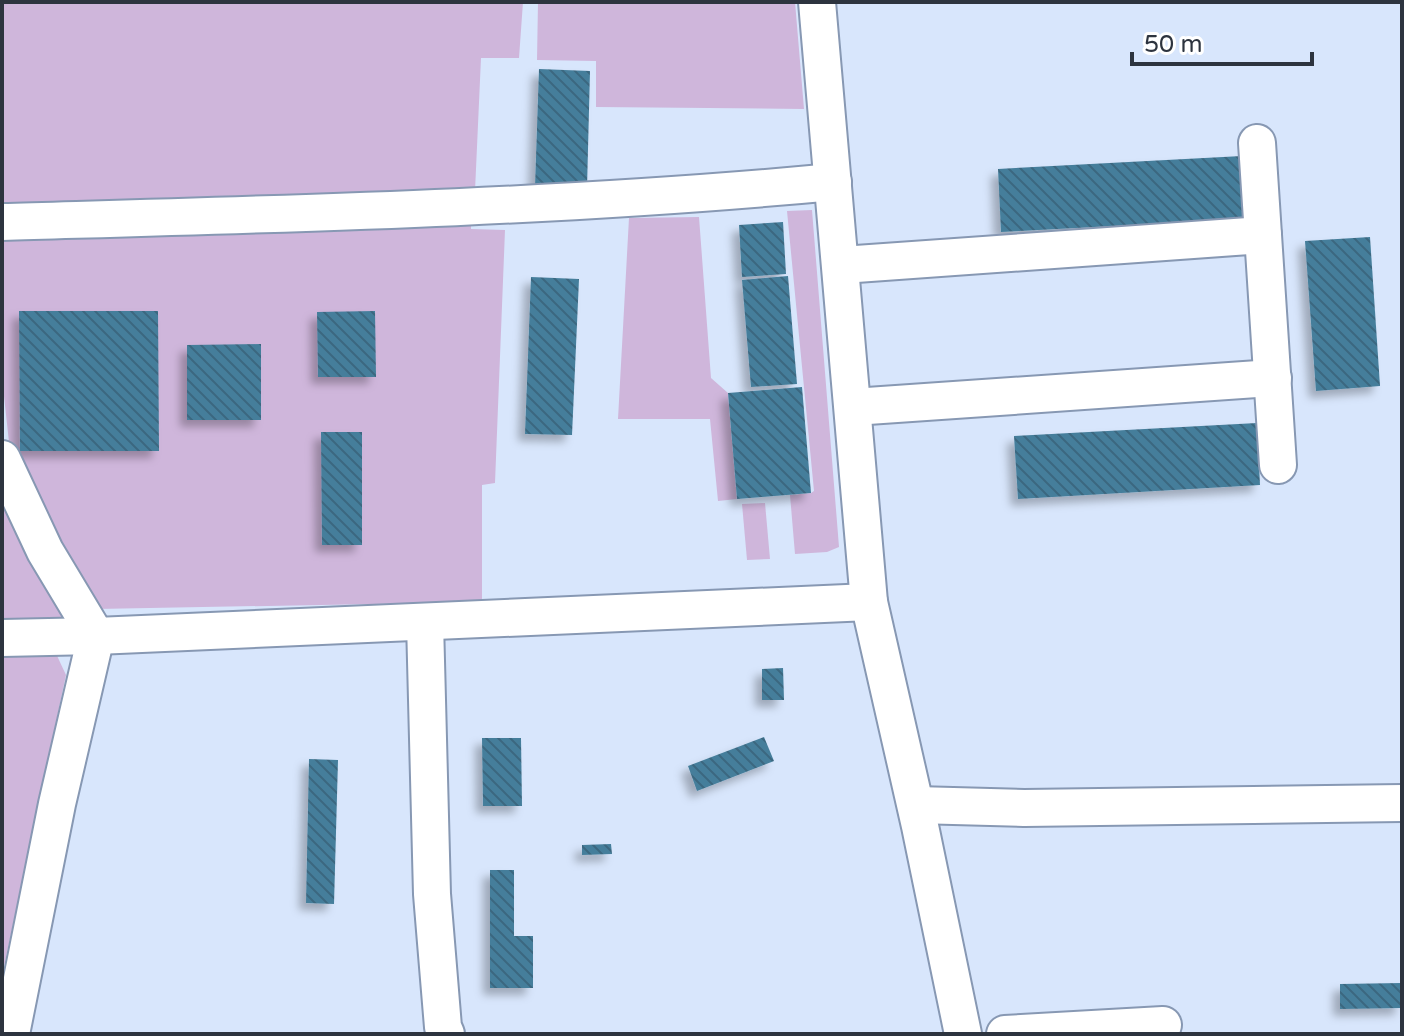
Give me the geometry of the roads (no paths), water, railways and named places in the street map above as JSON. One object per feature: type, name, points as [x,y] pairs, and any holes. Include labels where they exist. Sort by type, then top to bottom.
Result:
[{"type":"lane","points":[[817,2],[869,602],[916,805],[963,1034]]},
{"type":"lane","points":[[1257,143],[1278,465]]},
{"type":"lane","points":[[2,222],[475,208],[691,195],[833,182]]},
{"type":"lane","points":[[842,265],[1263,235]]},
{"type":"lane","points":[[853,407],[1273,378]]},
{"type":"lane","points":[[2,459],[45,551],[96,636],[57,804],[11,1034]]},
{"type":"lane","points":[[2,638],[869,602]]},
{"type":"lane","points":[[425,622],[432,894],[446,1034]]},
{"type":"lane","points":[[916,805],[1024,808],[1402,803]]},
{"type":"lane","points":[[1005,1034],[1163,1025]]}]
